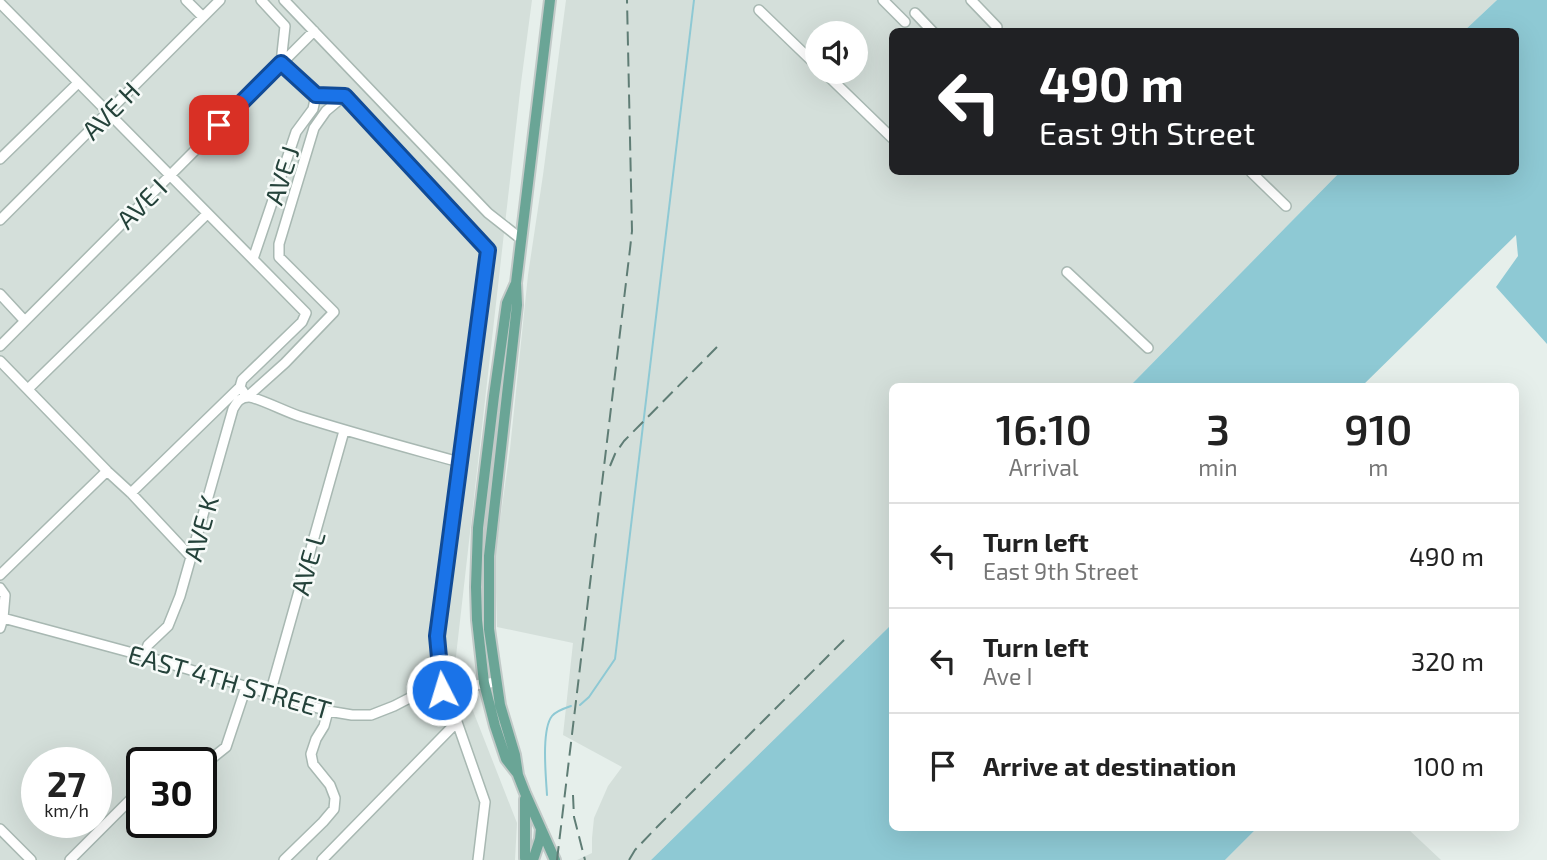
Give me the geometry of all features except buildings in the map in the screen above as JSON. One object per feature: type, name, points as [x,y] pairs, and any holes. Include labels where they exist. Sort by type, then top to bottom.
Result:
[{"type":"main road","points":[[550,0],[516,283],[517,305],[488,569],[490,682],[504,718],[518,775],[555,860]]},
{"type":"main road","points":[[525,793],[528,859]]},
{"type":"main road","points":[[528,859],[531,841],[541,827]]},
{"type":"street","points":[[186,0],[203,18]]},
{"type":"street","name":"AVE H","points":[[0,220],[219,0]]},
{"type":"street","points":[[261,0],[285,26],[281,63],[316,95],[345,96],[488,250],[437,636],[442,690],[457,722],[485,802],[478,860]]},
{"type":"street","points":[[284,0],[488,213],[521,239]]},
{"type":"street","points":[[883,0],[905,22]]},
{"type":"street","points":[[971,0],[997,27]]},
{"type":"street","points":[[0,3],[306,313],[302,322],[242,380],[240,387],[131,493]]},
{"type":"street","points":[[759,10],[805,54]]},
{"type":"street","points":[[915,13],[929,28]]},
{"type":"street","name":"AVE I","points":[[0,346],[313,31]]},
{"type":"street","points":[[0,159],[78,83]]},
{"type":"street","points":[[836,84],[889,135]]},
{"type":"street","name":"AVE J","points":[[254,259],[296,132],[313,109],[316,95]]},
{"type":"street","name":"AVE K","points":[[144,656],[148,645],[168,626],[180,596],[233,409],[238,400],[247,397],[285,363],[334,312],[279,257],[279,244],[314,128],[326,111],[345,96]]},
{"type":"street","points":[[1254,175],[1286,206]]},
{"type":"street","points":[[28,389],[207,214]]},
{"type":"street","points":[[1067,272],[1149,348]]},
{"type":"street","points":[[0,294],[24,320]]},
{"type":"street","points":[[0,361],[191,557]]},
{"type":"street","points":[[240,387],[247,397],[284,411],[344,431],[459,462]]},
{"type":"street","name":"AVE L","points":[[270,694],[344,431]]},
{"type":"street","points":[[0,575],[107,471]]},
{"type":"street","points":[[0,588],[5,595],[2,623]]},
{"type":"street","name":"EAST 4TH STREET","points":[[2,623],[144,656],[328,711],[352,715],[371,715],[427,689],[442,690],[490,682]]},
{"type":"street","points":[[217,754],[226,747],[246,687]]},
{"type":"street","points":[[285,860],[334,809],[335,798],[331,785],[313,764],[312,754],[328,711]]},
{"type":"street","points":[[322,860],[457,722]]},
{"type":"street","points":[[70,860],[126,804]]},
{"type":"street","points":[[0,829],[32,860]]},
{"type":"shaded area","points":[[0,0],[532,0],[455,665],[517,823],[515,860],[0,860]]},
{"type":"shaded area","points":[[566,0],[1497,0],[1467,28],[889,28],[889,175],[1337,175],[1133,383],[889,383],[889,627],[651,860],[577,860],[592,853],[594,818],[608,786],[622,767],[563,735],[573,643],[497,627],[495,557],[510,449],[528,275]]},
{"type":"shaded area","points":[[1254,831],[1410,831],[1441,860],[1225,860]]},
{"type":"water","points":[[1497,0],[1547,0],[1547,344],[1496,287],[1518,256],[1516,235],[1365,383],[1133,383],[1337,175],[1519,175],[1519,28],[1467,28]]},
{"type":"water","points":[[889,627],[889,831],[1254,831],[1225,860],[651,860]]},
{"type":"waterway","points":[[580,705],[589,697],[615,659],[694,0]]},
{"type":"waterway","points":[[547,795],[546,732],[552,716],[571,706]]},
{"type":"railway","points":[[557,860],[632,231],[627,0]]},
{"type":"railway","points":[[610,466],[624,441],[719,345]]},
{"type":"railway","points":[[629,860],[657,827],[845,639]]},
{"type":"railway","points":[[573,795],[574,817],[585,860]]},
{"type":"route","points":[[219,125],[281,63],[316,95],[345,96],[488,250],[437,636],[442,690]]}]
